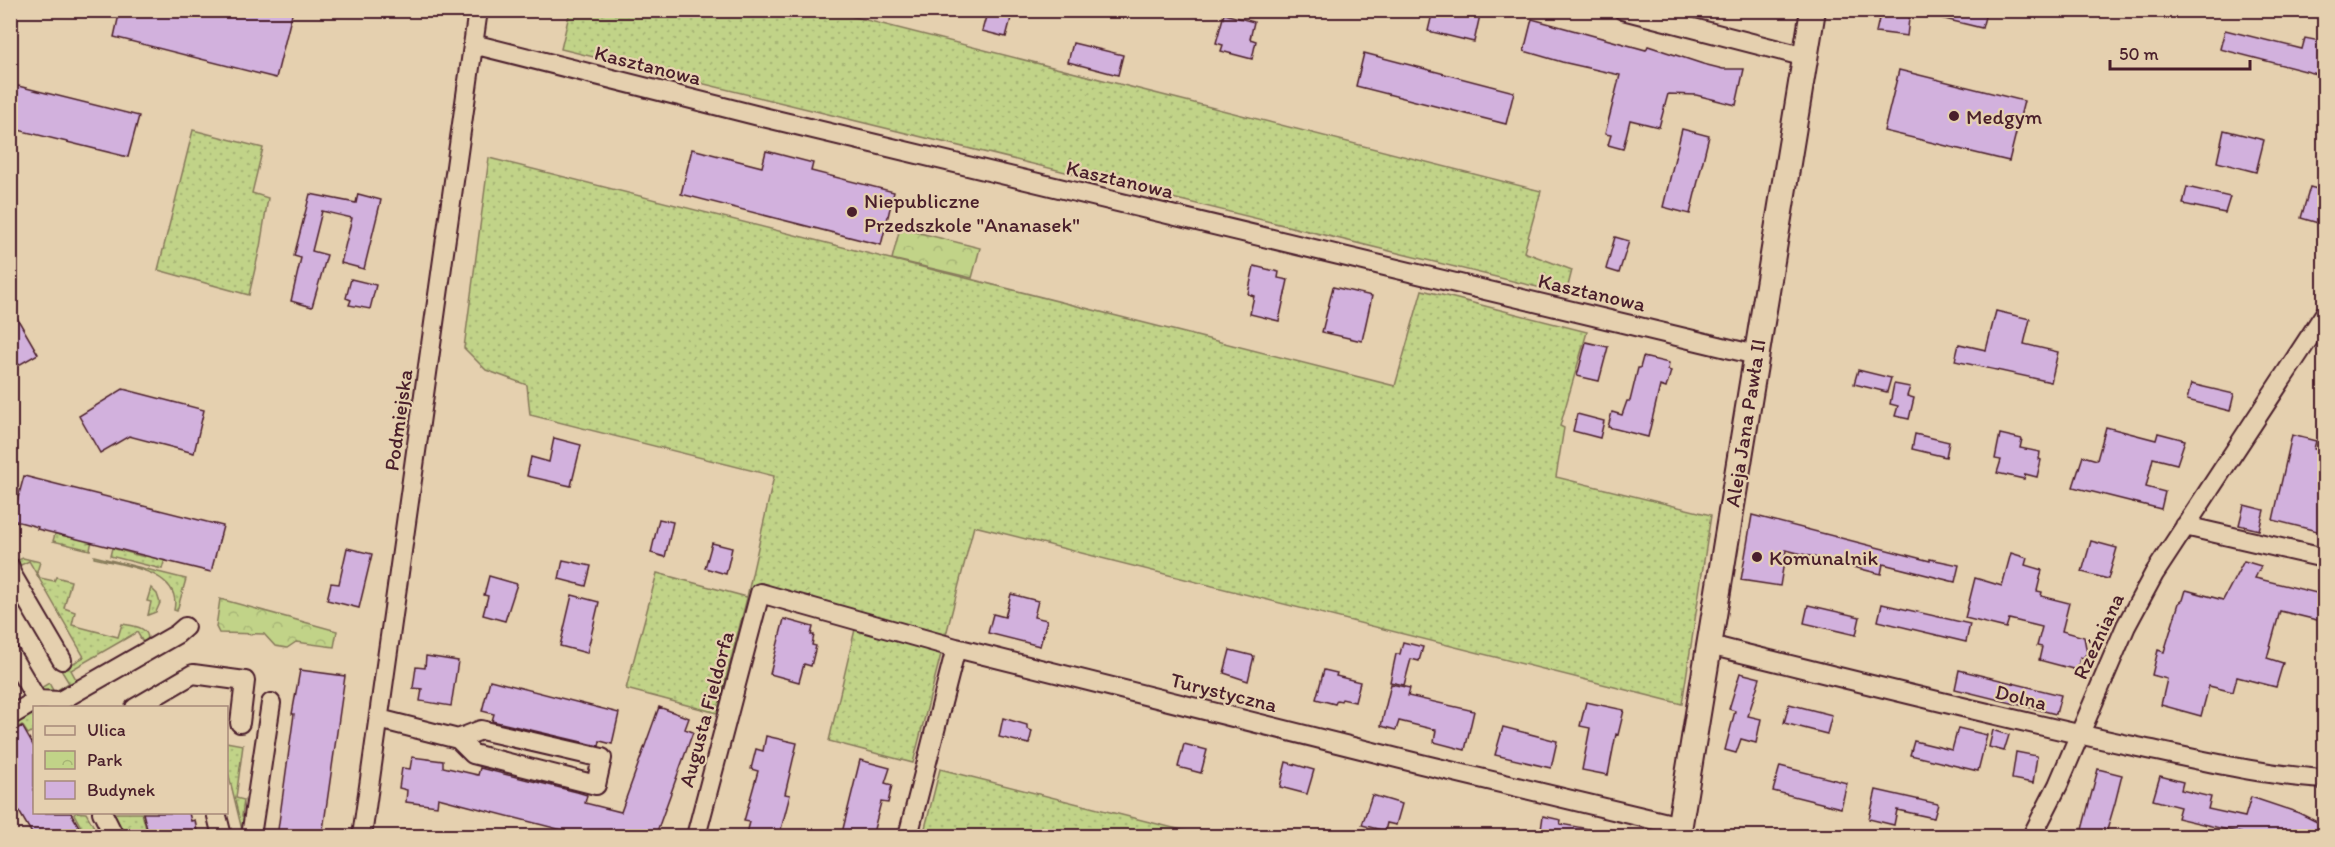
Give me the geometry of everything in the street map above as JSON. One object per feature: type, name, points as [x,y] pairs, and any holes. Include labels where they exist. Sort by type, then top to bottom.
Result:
[{"type":"street","name":"Podmiejska","points":[[363,837],[478,10]]},
{"type":"street","points":[[1623,10],[1806,57]]},
{"type":"street","name":"Aleja Jana Pawła II","points":[[1679,831],[1813,10]]},
{"type":"street","name":"Kasztanowa","points":[[473,44],[763,117],[1756,354]]},
{"type":"street","name":"Rzeźniana","points":[[2032,837],[2058,785],[2127,624],[2154,574],[2325,315]]},
{"type":"street","points":[[2186,526],[2325,558]]},
{"type":"street","points":[[10,567],[11,573],[62,660]]},
{"type":"street","name":"Turystyczna","points":[[760,593],[956,648],[1679,831]]},
{"type":"street","name":"Augusta Fieldorfa","points":[[696,837],[760,593]]},
{"type":"street","points":[[10,716],[37,700],[74,701],[185,627]]},
{"type":"street","name":"Dolna","points":[[1709,645],[2078,734],[2291,777],[2325,779]]},
{"type":"street","points":[[908,837],[956,648]]},
{"type":"street","points":[[10,654],[37,700]]},
{"type":"street","points":[[138,706],[193,674],[245,681],[233,722],[267,726]]},
{"type":"street","points":[[251,837],[271,703]]},
{"type":"street","points":[[379,719],[458,738],[481,730],[602,758],[597,785],[473,754],[458,738]]},
{"type":"street","points":[[102,814],[114,837]]},
{"type":"street","points":[[216,814],[222,837]]},
{"type":"green space","points":[[570,11],[831,11],[1541,191],[1524,252],[1572,270],[1566,294],[561,49]]},
{"type":"green space","points":[[193,130],[263,148],[252,193],[268,198],[249,295],[158,270]]},
{"type":"green space","points":[[489,158],[1395,386],[1422,290],[1587,332],[1560,426],[1564,428],[1556,477],[1711,515],[1682,704],[974,526],[913,763],[829,741],[856,625],[747,598],[717,713],[626,689],[657,573],[747,597],[774,476],[530,415],[527,385],[486,370],[464,348]]},
{"type":"green space","points":[[900,228],[980,248],[972,278],[892,259]]},
{"type":"green space","points":[[55,534],[92,540],[90,550],[53,541]]},
{"type":"green space","points":[[112,548],[144,557],[146,554],[165,559],[162,569],[110,556]]},
{"type":"green space","points":[[94,556],[186,579],[177,611],[174,610],[174,597],[169,586],[160,578],[134,567],[94,558]]},
{"type":"green space","points":[[23,558],[40,562],[37,572],[40,578],[54,581],[56,577],[71,581],[64,608],[75,612],[72,625],[118,637],[122,624],[135,626],[146,632],[148,641],[144,644],[137,632],[71,670],[78,683],[56,695],[48,696],[39,689],[49,683],[54,692],[69,683],[61,670],[84,657],[29,561],[17,567],[18,560]]},
{"type":"green space","points":[[151,588],[157,594],[160,603],[156,612],[148,615],[151,602],[147,601]]},
{"type":"green space","points":[[220,599],[337,631],[334,647],[296,642],[287,648],[275,646],[264,634],[219,633],[216,627]]},
{"type":"green space","points":[[33,711],[33,731],[28,734],[22,725],[11,731],[10,723]]},
{"type":"green space","points":[[228,742],[243,745],[236,798],[244,800],[242,816],[247,817],[244,836],[230,836],[229,833],[242,830],[228,772]]},
{"type":"green space","points":[[940,769],[1205,836],[923,836]]},
{"type":"green space","points":[[74,814],[87,814],[99,836],[86,836]]},
{"type":"green space","points":[[110,814],[142,814],[148,836],[122,836]]},
{"type":"building","points":[[120,10],[293,10],[276,78],[114,37]]},
{"type":"building","points":[[1433,10],[1463,10],[1480,15],[1474,42],[1428,31]]},
{"type":"building","points":[[1881,10],[1910,10],[1907,36],[1876,32]]},
{"type":"building","points":[[1933,10],[1977,10],[1986,13],[1982,28],[1932,16]]},
{"type":"building","points":[[987,13],[1011,18],[1006,37],[982,31]]},
{"type":"building","points":[[1224,14],[1254,22],[1250,39],[1256,41],[1252,59],[1221,51],[1223,45],[1216,43]]},
{"type":"building","points":[[1532,19],[1646,50],[1648,46],[1723,69],[1744,69],[1736,105],[1696,95],[1668,94],[1659,127],[1630,120],[1623,149],[1608,145],[1611,135],[1605,134],[1620,75],[1524,51]]},
{"type":"building","points":[[2225,30],[2302,49],[2305,38],[2325,42],[2325,76],[2220,49]]},
{"type":"building","points":[[1073,43],[1123,55],[1118,75],[1068,62]]},
{"type":"building","points":[[1364,53],[1514,92],[1506,124],[1356,86]]},
{"type":"building","name":"Medgym","points":[[1899,70],[2024,101],[2009,161],[1884,131]]},
{"type":"building","points":[[10,84],[139,116],[128,157],[10,128]]},
{"type":"building","points":[[1682,129],[1709,136],[1690,214],[1663,207]]},
{"type":"building","points":[[2224,130],[2264,140],[2256,172],[2217,162]]},
{"type":"building","points":[[692,149],[762,167],[766,151],[813,163],[811,171],[894,192],[881,245],[681,194]]},
{"type":"building","points":[[2187,187],[2230,197],[2225,213],[2183,204]]},
{"type":"building","points":[[2310,187],[2325,191],[2325,225],[2301,218]]},
{"type":"building","points":[[310,194],[356,203],[358,194],[381,200],[364,269],[341,263],[352,218],[322,211],[312,251],[327,255],[312,307],[291,301],[301,258],[294,256]]},
{"type":"building","points":[[1615,237],[1629,241],[1619,273],[1606,269]]},
{"type":"building","points":[[1254,266],[1279,272],[1278,278],[1288,280],[1279,321],[1250,314],[1254,296],[1248,294]]},
{"type":"building","points":[[351,279],[376,285],[370,309],[349,305],[351,300],[346,298]]},
{"type":"building","points":[[1333,287],[1372,296],[1362,341],[1322,332]]},
{"type":"building","points":[[10,306],[38,354],[10,370]]},
{"type":"building","points":[[1996,311],[2030,319],[2024,344],[2058,352],[2051,382],[1955,361],[1959,344],[1986,350]]},
{"type":"building","points":[[1586,342],[1608,347],[1599,381],[1577,376]]},
{"type":"building","points":[[1643,357],[1669,363],[1668,370],[1671,371],[1666,388],[1660,386],[1648,437],[1608,427],[1612,412],[1622,415],[1627,401],[1630,401]]},
{"type":"building","points":[[1858,370],[1891,378],[1887,392],[1854,384]]},
{"type":"building","points":[[1894,384],[1910,387],[1907,396],[1914,398],[1909,419],[1895,416],[1898,406],[1890,404]]},
{"type":"building","points":[[2191,384],[2234,394],[2230,411],[2187,400]]},
{"type":"building","points":[[123,389],[204,410],[194,453],[129,436],[100,453],[79,416]]},
{"type":"building","points":[[1577,414],[1604,421],[1600,438],[1573,431]]},
{"type":"building","points":[[2106,427],[2156,440],[2158,433],[2185,440],[2177,464],[2153,458],[2146,487],[2165,492],[2161,509],[2073,487],[2083,456],[2097,460]]},
{"type":"building","points":[[1915,434],[1949,442],[1946,457],[1912,449]]},
{"type":"building","points":[[2000,434],[2022,439],[2020,448],[2040,452],[2039,459],[2041,460],[2037,477],[2025,474],[2024,479],[1997,473],[2001,460],[1995,459]]},
{"type":"building","points":[[2292,435],[2316,441],[2314,449],[2325,451],[2325,533],[2273,520]]},
{"type":"building","points":[[554,438],[581,445],[571,486],[527,476],[531,457],[549,462]]},
{"type":"building","points":[[24,476],[223,526],[211,572],[37,529],[38,527],[12,520]]},
{"type":"building","points":[[2244,505],[2264,510],[2259,530],[2239,525]]},
{"type":"building","points":[[1752,515],[1930,561],[1930,559],[1959,565],[1955,582],[1883,564],[1881,574],[1786,550],[1780,586],[1741,580]]},
{"type":"building","points":[[659,519],[673,522],[665,557],[651,553]]},
{"type":"building","points":[[2091,541],[2117,548],[2108,579],[2082,572]]},
{"type":"building","points":[[712,543],[732,548],[726,574],[705,568]]},
{"type":"building","points":[[347,548],[372,554],[359,608],[327,600],[331,583],[339,584]]},
{"type":"building","points":[[2011,553],[2027,558],[2025,565],[2042,570],[2037,591],[2042,592],[2041,596],[2069,603],[2062,631],[2084,637],[2087,653],[2083,658],[2080,657],[2077,670],[2039,660],[2042,647],[2037,646],[2042,627],[2009,619],[2006,628],[1965,618],[1975,578],[2002,586]]},
{"type":"building","points":[[563,560],[591,566],[586,586],[559,579]]},
{"type":"building","points":[[2244,561],[2261,566],[2255,578],[2325,595],[2325,622],[2280,611],[2267,658],[2283,663],[2276,687],[2237,677],[2233,692],[2209,686],[2201,716],[2161,705],[2167,679],[2152,675],[2158,650],[2164,652],[2179,603],[2183,600],[2186,590],[2223,600]]},
{"type":"building","points":[[489,576],[517,584],[505,621],[483,615],[488,596],[484,595]]},
{"type":"building","points":[[1011,594],[1038,601],[1034,617],[1047,620],[1040,646],[988,633],[993,614],[1005,617]]},
{"type":"building","points":[[572,595],[599,602],[587,653],[560,646]]},
{"type":"building","points":[[1882,604],[1970,624],[1966,642],[1878,621]]},
{"type":"building","points":[[1808,605],[1860,617],[1856,635],[1804,623]]},
{"type":"building","points":[[784,619],[813,627],[812,645],[816,646],[811,666],[804,664],[799,682],[770,674]]},
{"type":"building","points":[[1403,642],[1423,647],[1419,661],[1411,659],[1404,685],[1390,682],[1396,654],[1400,654]]},
{"type":"building","points":[[1230,650],[1254,656],[1248,681],[1224,673]]},
{"type":"building","points":[[426,656],[458,661],[451,706],[420,701],[422,689],[413,688],[416,667],[425,668]]},
{"type":"building","points":[[300,670],[345,676],[322,837],[277,837],[294,714],[292,714]]},
{"type":"building","points":[[1324,670],[1337,673],[1336,676],[1360,682],[1355,702],[1342,699],[1337,700],[1335,704],[1316,699]]},
{"type":"building","points":[[1959,670],[2061,695],[2056,714],[1955,689]]},
{"type":"building","points":[[1740,673],[1760,678],[1748,716],[1761,719],[1756,743],[1741,739],[1736,753],[1725,750],[1735,711],[1729,709]]},
{"type":"building","points":[[490,680],[619,713],[612,744],[600,741],[599,746],[492,721],[494,714],[482,711]]},
{"type":"building","points":[[1391,684],[1410,688],[1408,696],[1474,711],[1465,750],[1434,742],[1436,730],[1399,721],[1396,730],[1381,726]]},
{"type":"building","points":[[1586,702],[1624,710],[1618,735],[1616,734],[1608,775],[1582,770],[1590,728],[1580,726]]},
{"type":"building","points":[[1789,704],[1832,715],[1827,734],[1784,723]]},
{"type":"building","points":[[659,707],[689,718],[685,729],[693,732],[655,837],[589,837],[438,798],[437,806],[406,802],[407,790],[399,788],[402,768],[410,769],[412,757],[443,761],[443,767],[478,775],[480,768],[577,792],[587,795],[585,803],[621,812]]},
{"type":"building","points":[[1003,718],[1027,725],[1027,729],[1032,731],[1029,744],[999,737]]},
{"type":"building","points":[[22,726],[33,745],[33,814],[72,814],[85,837],[34,837],[10,796],[10,733]]},
{"type":"building","points":[[1503,727],[1557,741],[1551,768],[1495,755]]},
{"type":"building","points":[[1958,728],[1987,735],[1978,771],[1910,755],[1914,741],[1952,750]]},
{"type":"building","points":[[1993,730],[2009,735],[2004,751],[1989,747]]},
{"type":"building","points":[[766,736],[797,743],[785,794],[790,795],[779,837],[746,837],[750,822],[744,821],[758,771],[751,769],[756,749],[763,751]]},
{"type":"building","points":[[1184,744],[1207,750],[1201,773],[1178,767]]},
{"type":"building","points":[[2016,752],[2037,756],[2033,783],[2012,779]]},
{"type":"building","points":[[860,760],[890,768],[885,783],[892,785],[888,803],[881,802],[872,837],[841,837]]},
{"type":"building","points":[[1286,762],[1314,770],[1307,794],[1280,787]]},
{"type":"building","points":[[1780,766],[1847,783],[1841,808],[1773,791]]},
{"type":"building","points":[[2098,769],[2122,775],[2115,803],[2105,837],[2080,837]]},
{"type":"building","points":[[2160,776],[2183,782],[2181,790],[2211,797],[2208,809],[2245,817],[2251,797],[2299,813],[2325,826],[2325,837],[2240,837],[2241,833],[2177,818],[2180,807],[2153,800]]},
{"type":"building","points":[[1876,790],[1938,804],[1934,818],[1897,810],[1894,825],[1869,819]]},
{"type":"building","points":[[1372,795],[1402,804],[1396,825],[1387,823],[1385,831],[1362,825]]},
{"type":"building","points":[[143,814],[189,814],[191,821],[195,820],[198,837],[149,837]]},
{"type":"building","points":[[1543,816],[1561,820],[1560,824],[1589,829],[1588,837],[1540,837]]},
{"type":"place","name":"Medgym","points":[[1954,116]]},
{"type":"place","name":"Niepubliczne Przedszkole \"Ananasek\"","points":[[852,212]]},
{"type":"place","name":"Komunalnik","points":[[1757,557]]}]
